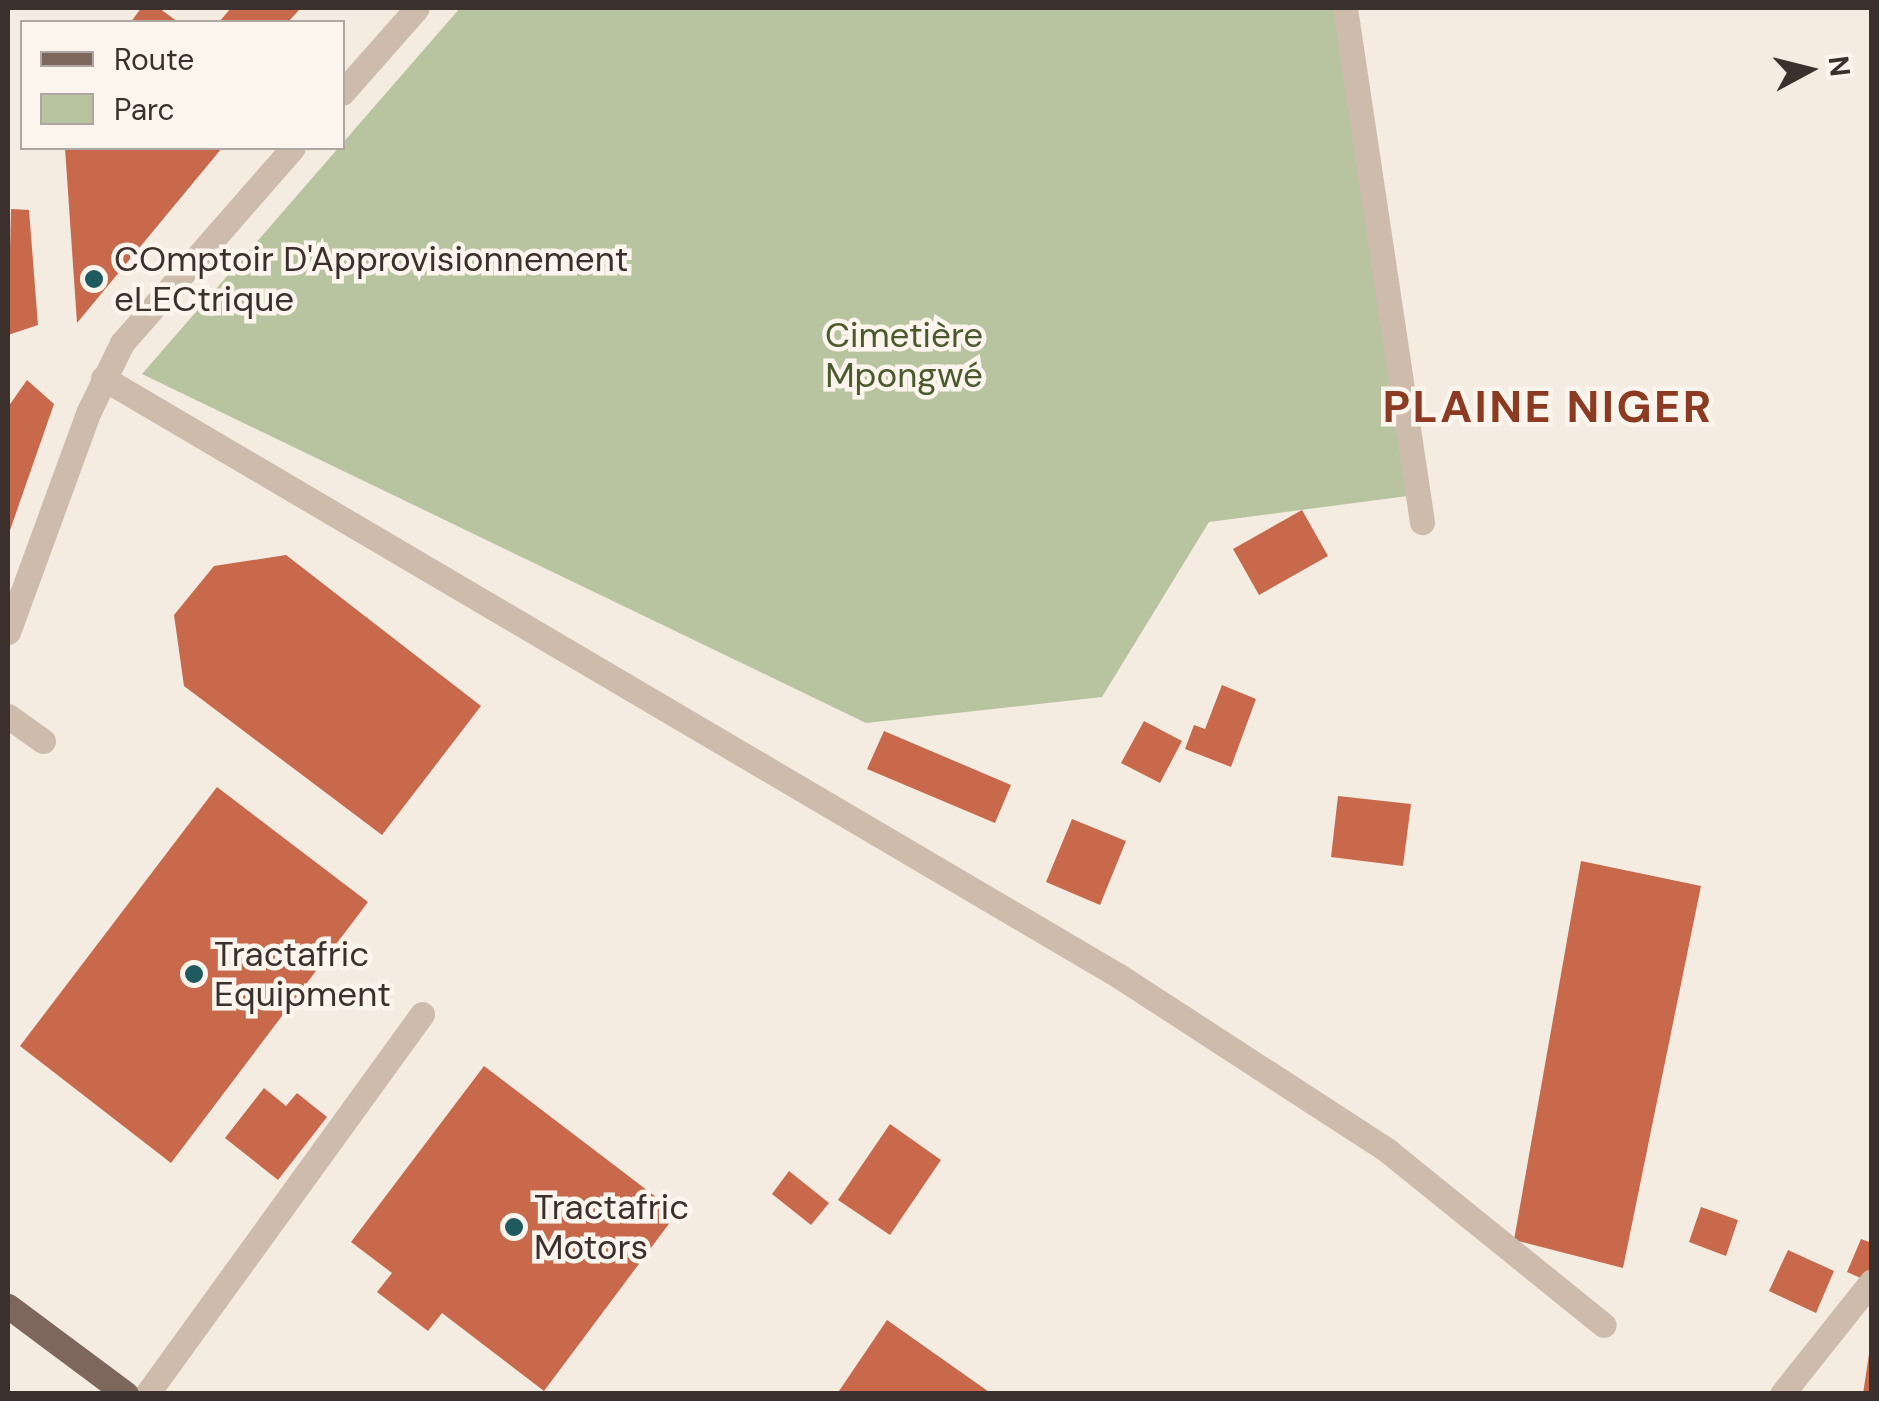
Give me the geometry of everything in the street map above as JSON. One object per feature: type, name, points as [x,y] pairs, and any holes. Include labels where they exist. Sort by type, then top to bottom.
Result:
[{"type":"main road","points":[[8,1306],[126,1394]]},
{"type":"street","points":[[345,90],[417,8]]},
{"type":"street","points":[[1346,8],[1422,522]]},
{"type":"street","points":[[8,632],[103,378],[122,344],[291,150]]},
{"type":"street","points":[[103,378],[1119,976],[1388,1151],[1604,1325]]},
{"type":"street","points":[[8,716],[43,741]]},
{"type":"street","points":[[148,1394],[422,1014]]},
{"type":"street","points":[[1782,1394],[1872,1281]]},
{"type":"green space","name":"Cimetière Mpongwé","points":[[460,8],[1337,8],[1408,496],[1209,522],[1102,697],[866,723],[142,374],[337,150],[345,150],[345,140]]},
{"type":"building","points":[[141,8],[159,8],[175,20],[132,20]]},
{"type":"building","points":[[231,8],[299,10],[290,20],[221,20]]},
{"type":"building","name":"COmptoir D'Approvisionnement eLECtrique","points":[[65,150],[220,150],[77,323]]},
{"type":"building","points":[[11,209],[29,210],[38,325],[8,335]]},
{"type":"building","points":[[27,380],[54,404],[8,536],[8,407]]},
{"type":"building","points":[[1302,510],[1328,556],[1259,595],[1233,549]]},
{"type":"building","points":[[286,555],[481,706],[382,835],[184,686],[174,615],[214,566]]},
{"type":"building","points":[[1222,685],[1256,699],[1231,767],[1185,749],[1194,725],[1205,729]]},
{"type":"building","points":[[1144,721],[1182,741],[1160,783],[1121,763]]},
{"type":"building","points":[[884,731],[1011,785],[995,823],[867,769]]},
{"type":"building","name":"Tractafric Equipment","points":[[217,787],[368,902],[171,1163],[20,1046]]},
{"type":"building","points":[[1338,796],[1411,804],[1403,866],[1331,857]]},
{"type":"building","points":[[1072,819],[1126,841],[1100,905],[1046,882]]},
{"type":"building","points":[[1581,861],[1701,886],[1623,1268],[1514,1240]]},
{"type":"building","name":"Tractafric Motors","points":[[484,1066],[677,1213],[544,1391],[442,1313],[428,1331],[377,1292],[392,1273],[351,1242]]},
{"type":"building","points":[[264,1088],[286,1106],[297,1093],[327,1117],[278,1180],[225,1138]]},
{"type":"building","points":[[890,1124],[941,1160],[890,1235],[838,1200]]},
{"type":"building","points":[[789,1171],[829,1203],[811,1225],[772,1194]]},
{"type":"building","points":[[1701,1207],[1738,1220],[1726,1256],[1689,1242]]},
{"type":"building","points":[[1861,1239],[1872,1243],[1872,1283],[1847,1272]]},
{"type":"building","points":[[1788,1250],[1834,1271],[1816,1313],[1769,1291]]},
{"type":"building","points":[[887,1320],[992,1394],[837,1394]]},
{"type":"building","points":[[1869,1354],[1872,1394],[1863,1394]]},
{"type":"place","name":"COmptoir D'Approvisionnement eLECtrique","points":[[94,279]]},
{"type":"place","name":"Tractafric Equipment","points":[[194,974]]},
{"type":"place","name":"Tractafric Motors","points":[[514,1227]]},
{"type":"district","name":"PLAINE NIGER","points":[[1548,407]]}]
